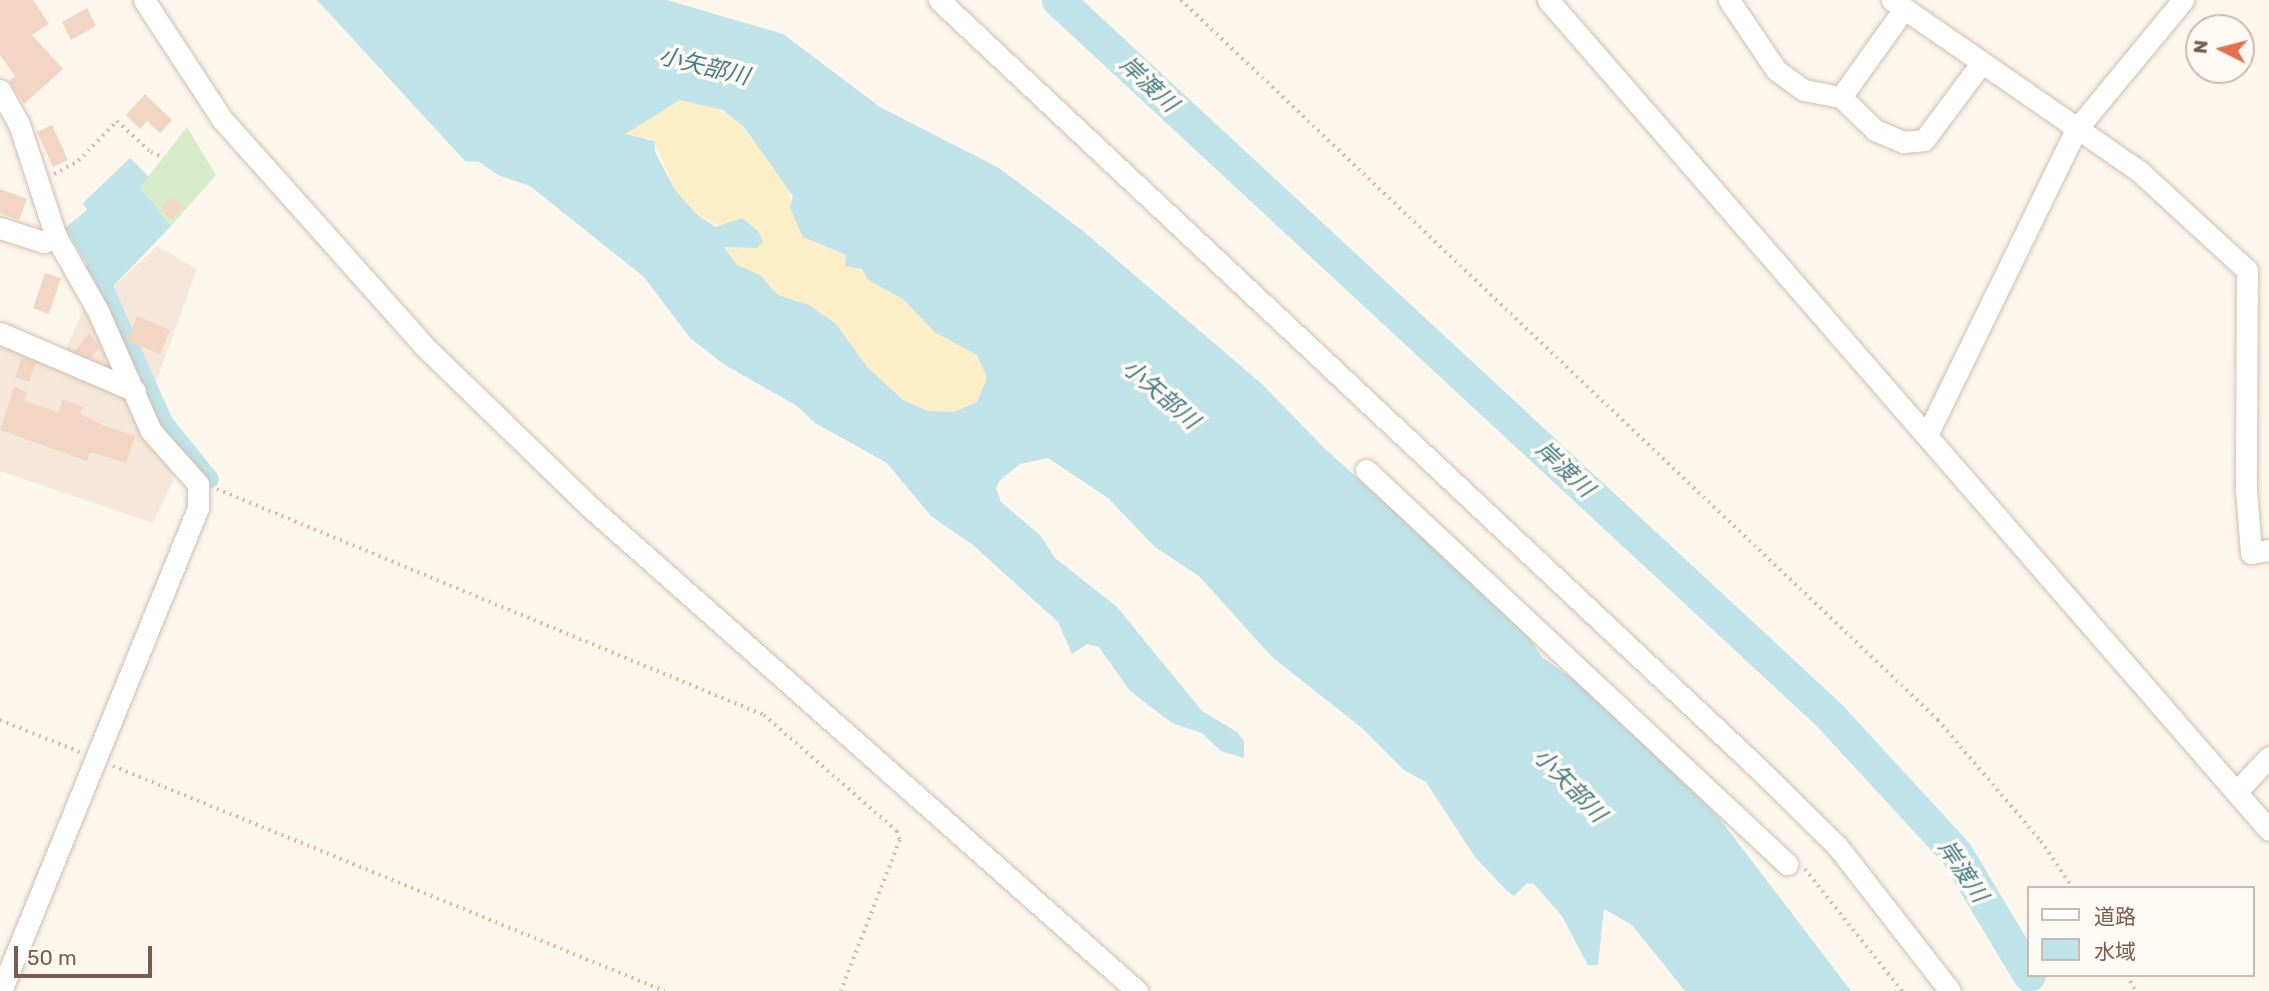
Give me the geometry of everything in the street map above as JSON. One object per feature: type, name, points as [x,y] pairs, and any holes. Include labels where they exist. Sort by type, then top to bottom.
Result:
[{"type":"street","points":[[144,0],[222,119],[425,346],[589,506],[1137,991]]},
{"type":"street","points":[[939,0],[1767,777],[1838,847],[1950,991]]},
{"type":"street","points":[[1729,0],[1776,70],[1804,90],[1841,97],[1875,130],[1903,142],[1924,141],[1980,65]]},
{"type":"street","points":[[1927,435],[2075,131],[2183,0]]},
{"type":"street","points":[[1558,4],[1927,435],[2238,790],[2269,830]]},
{"type":"street","points":[[1841,97],[1898,5],[2075,131],[2140,172],[2247,270],[2246,489],[2250,553],[2269,550]]},
{"type":"street","points":[[0,90],[19,124],[36,183],[56,237],[98,311],[151,431],[198,484],[198,508],[98,760],[1,991]]},
{"type":"street","points":[[0,228],[44,242],[56,237]]},
{"type":"street","points":[[0,333],[135,391]]},
{"type":"street","points":[[1366,470],[1787,864]]},
{"type":"street","points":[[2238,790],[2269,757]]},
{"type":"path","points":[[1181,0],[1938,720],[2041,841],[2072,886]]},
{"type":"path","points":[[36,183],[78,162],[117,121],[151,152],[164,158]]},
{"type":"path","points":[[198,484],[764,715],[897,831],[900,840],[841,991]]},
{"type":"path","points":[[0,720],[665,991]]},
{"type":"path","points":[[1787,864],[1796,858],[1902,991]]},
{"type":"shaded area","points":[[157,246],[197,269],[153,390],[105,295]]},
{"type":"shaded area","points":[[86,303],[119,380],[64,353]]},
{"type":"shaded area","points":[[0,340],[129,397],[170,465],[173,481],[153,523],[0,471]]},
{"type":"green space","points":[[187,127],[216,175],[171,226],[140,187]]},
{"type":"sand","points":[[680,100],[706,104],[735,117],[790,191],[791,205],[812,242],[846,255],[847,262],[903,299],[942,336],[977,355],[987,378],[977,402],[954,412],[928,411],[903,400],[867,367],[840,329],[798,301],[778,295],[771,285],[737,265],[724,246],[745,249],[758,231],[742,218],[722,227],[696,214],[679,198],[653,139],[624,134]]},
{"type":"water","name":"小矢部川","points":[[317,0],[667,0],[783,34],[880,107],[999,168],[1083,231],[1263,385],[1324,448],[1519,623],[1542,657],[1590,691],[1716,814],[1851,991],[1685,991],[1632,925],[1604,909],[1598,965],[1588,965],[1562,916],[1534,884],[1527,883],[1514,896],[1507,891],[1475,857],[1426,782],[1404,770],[1362,728],[1272,657],[1199,576],[1155,547],[1108,498],[1048,458],[1020,464],[999,481],[996,488],[1001,502],[1040,535],[1055,558],[1117,607],[1202,711],[1237,732],[1244,741],[1244,758],[1221,751],[1202,733],[1172,723],[1130,691],[1099,647],[1087,644],[1072,654],[1058,622],[973,545],[931,516],[887,463],[815,423],[797,406],[725,365],[690,338],[644,277],[530,186],[498,175],[479,162],[465,161]],"holes":[[[680,100],[723,110],[743,126],[793,196],[790,208],[803,237],[846,255],[845,266],[862,269],[868,280],[903,299],[936,333],[977,355],[987,378],[977,402],[954,412],[928,411],[903,400],[867,367],[836,324],[809,305],[778,295],[760,275],[737,265],[724,247],[757,248],[763,242],[758,231],[742,218],[716,227],[696,214],[675,190],[655,152],[655,141],[625,134]]]},
{"type":"water","points":[[130,158],[149,177],[140,187],[171,226],[105,295],[65,228],[87,210],[83,203]]},
{"type":"building","points":[[0,0],[33,0],[49,24],[32,35],[63,69],[24,104],[9,81],[15,76],[0,55]]},
{"type":"building","points":[[87,8],[96,26],[71,40],[62,22]]},
{"type":"building","points":[[145,94],[172,120],[160,133],[147,121],[140,129],[126,115]]},
{"type":"building","points":[[52,125],[68,160],[53,167],[37,132]]},
{"type":"building","points":[[0,189],[27,199],[19,220],[0,213]]},
{"type":"building","points":[[171,197],[182,207],[171,220],[160,210]]},
{"type":"building","points":[[45,273],[61,278],[49,314],[33,308]]},
{"type":"building","points":[[137,316],[170,330],[160,354],[127,341]]},
{"type":"building","points":[[89,333],[99,347],[91,358],[75,351]]},
{"type":"building","points":[[22,357],[36,363],[29,382],[15,377]]},
{"type":"building","points":[[14,387],[27,392],[24,401],[58,412],[63,399],[83,407],[80,413],[102,425],[135,436],[126,463],[90,452],[87,461],[0,430]]},
{"type":"waterway","name":"岸渡川","points":[[1058,0],[1830,716],[1956,853],[2028,973]]},
{"type":"waterway","points":[[92,272],[105,291],[163,422],[209,479]]}]
